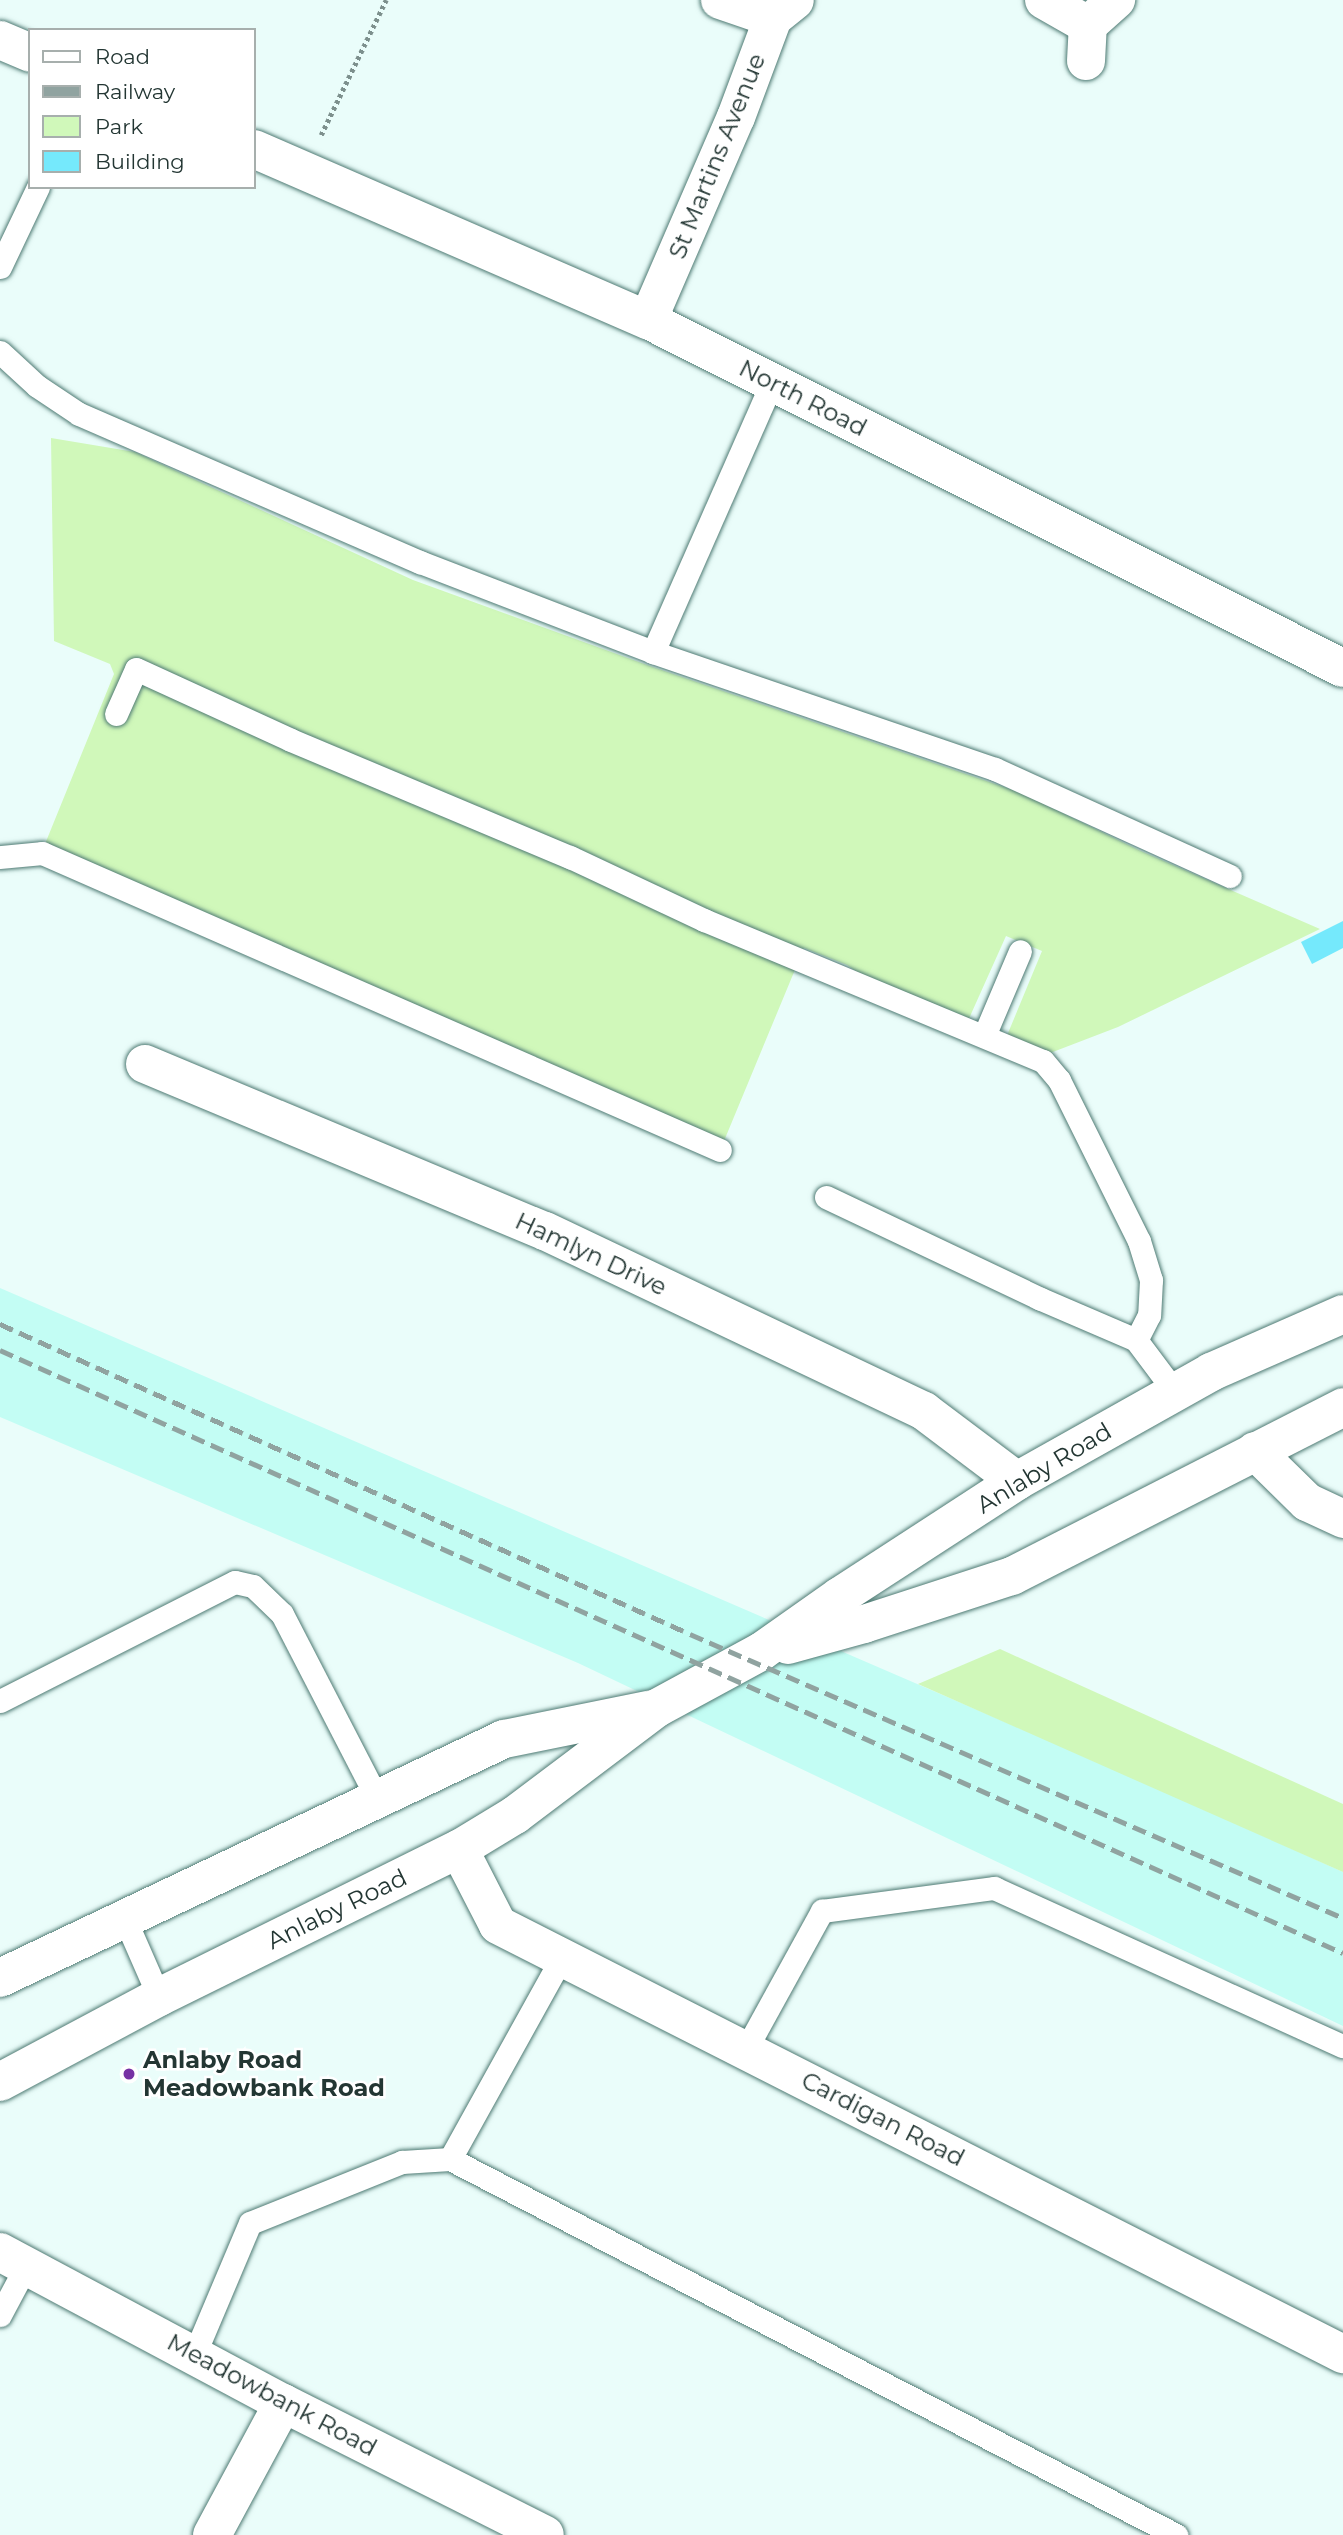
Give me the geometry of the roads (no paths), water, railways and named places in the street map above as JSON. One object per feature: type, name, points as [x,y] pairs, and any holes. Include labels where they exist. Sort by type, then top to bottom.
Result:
[{"type":"street","points":[[720,0],[784,9]]},
{"type":"street","points":[[1044,0],[1087,43],[1116,0]]},
{"type":"street","name":"St Martins Avenue","points":[[648,320],[784,9]]},
{"type":"street","points":[[0,40],[28,52]]},
{"type":"street","name":"North Road","points":[[256,150],[648,320],[1343,668]]},
{"type":"street","name":"Hamlyn Drive","points":[[145,1064],[545,1231],[925,1411],[1017,1481]]},
{"type":"street","name":"Anlaby Road","points":[[0,2082],[159,1997],[459,1849],[515,1815],[657,1708],[762,1651],[840,1596],[1017,1481],[1211,1372],[1343,1314]]},
{"type":"street","name":"Anlaby Road","points":[[762,1651],[864,1625],[1012,1576],[1343,1407]]},
{"type":"street","points":[[1255,1451],[1307,1502],[1343,1519]]},
{"type":"street","name":"Anlaby Road","points":[[0,1978],[504,1739],[657,1708]]},
{"type":"street","name":"Cardigan Road","points":[[459,1849],[498,1925],[1343,2354]]},
{"type":"street","name":"Meadowbank Road","points":[[13,2259],[195,2353],[283,2403],[545,2535]]},
{"type":"street","points":[[212,2535],[283,2403]]},
{"type":"lane","points":[[0,267],[37,189]]},
{"type":"lane","points":[[0,352],[37,386],[79,414],[420,562],[653,652],[995,769],[1230,876]]},
{"type":"lane","points":[[653,652],[772,382]]},
{"type":"lane","points":[[116,714],[136,668],[291,740],[570,857],[705,920],[1043,1061],[1059,1080],[1105,1167],[1139,1241],[1151,1280],[1149,1315],[1136,1340]]},
{"type":"lane","points":[[0,857],[42,853],[720,1150]]},
{"type":"lane","points":[[984,1036],[1020,951]]},
{"type":"lane","points":[[826,1197],[1041,1299],[1136,1340],[1175,1392]]},
{"type":"lane","points":[[0,1701],[235,1583],[253,1586],[282,1614],[378,1800]]},
{"type":"lane","points":[[746,2049],[822,1911],[994,1888],[1343,2046]]},
{"type":"lane","points":[[124,1917],[159,1997]]},
{"type":"lane","points":[[450,2159],[562,1957]]},
{"type":"lane","points":[[195,2353],[250,2223],[402,2162],[450,2159],[1176,2535]]},
{"type":"lane","points":[[0,2315],[13,2259]]},
{"type":"railway","points":[[0,1324],[690,1634],[1343,1918]]},
{"type":"railway","points":[[0,1350],[1343,1953]]},
{"type":"place","name":"Anlaby Road Meadowbank Road","points":[[129,2074]]}]
